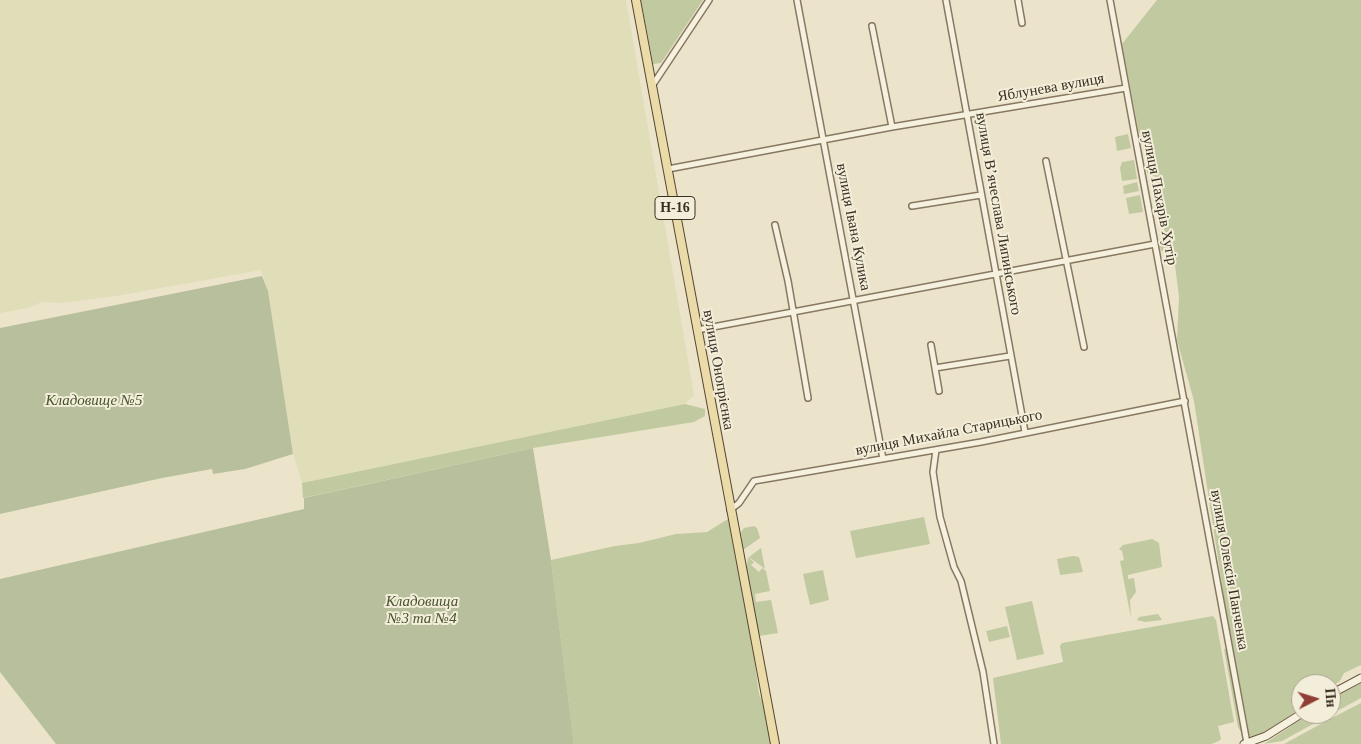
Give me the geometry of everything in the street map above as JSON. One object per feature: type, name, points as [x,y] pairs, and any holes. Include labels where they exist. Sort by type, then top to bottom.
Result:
[{"type":"main road","name":"вулиця Онопрієнка","points":[[636,0],[775,744]]},
{"type":"street","points":[[652,86],[709,0]]},
{"type":"street","name":"вулиця Івана Кулика","points":[[797,0],[883,459]]},
{"type":"street","name":"вулиця Вʼячеслава Липинського","points":[[946,0],[1025,432]]},
{"type":"street","points":[[1018,0],[1022,23]]},
{"type":"street","name":"вулиця Пахарів Хутір","points":[[1110,0],[1185,401]]},
{"type":"street","points":[[872,26],[892,127]]},
{"type":"street","name":"Яблунева вулиця","points":[[668,169],[823,139],[1126,88]]},
{"type":"street","points":[[1046,161],[1084,347]]},
{"type":"street","points":[[912,206],[981,196]]},
{"type":"street","points":[[775,225],[808,398]]},
{"type":"street","points":[[697,330],[1155,244]]},
{"type":"street","points":[[930,345],[939,391]]},
{"type":"street","points":[[935,368],[1010,356]]},
{"type":"street","name":"вулиця Михайла Старицького","points":[[730,510],[739,503],[754,481],[936,450],[1185,401]]},
{"type":"street","name":"вулиця Олексія Панченка","points":[[1185,401],[1246,744]]},
{"type":"street","points":[[936,450],[933,472],[940,516],[954,567],[961,581],[983,672],[994,744]]},
{"type":"street","points":[[1341,689],[1361,678]]},
{"type":"street","points":[[1246,744],[1266,736],[1291,720]]},
{"type":"shaded area","points":[[0,0],[626,0],[694,395],[685,404],[302,483],[293,454],[268,291],[261,270],[116,296],[61,303],[42,302],[28,308],[0,313]]},
{"type":"green space","points":[[641,0],[703,0],[661,63],[653,64]]},
{"type":"green space","points":[[1157,0],[1361,0],[1361,665],[1344,673],[1341,679],[1341,674],[1291,674],[1291,715],[1263,734],[1250,738],[1224,598],[1194,401],[1177,340],[1179,297],[1173,249],[1161,251],[1159,242],[1165,234],[1156,177],[1147,173],[1148,135],[1139,133],[1122,44]]},
{"type":"green space","points":[[1128,134],[1131,148],[1117,151],[1115,137]]},
{"type":"green space","points":[[1134,160],[1137,179],[1122,181],[1120,168],[1122,162]]},
{"type":"green space","points":[[1137,182],[1139,191],[1124,194],[1123,186]]},
{"type":"green space","points":[[1140,195],[1143,212],[1129,214],[1126,198]]},
{"type":"green space","name":"Кладовище №5","points":[[262,276],[268,291],[293,454],[245,469],[213,474],[212,469],[162,478],[0,514],[0,328]]},
{"type":"green space","points":[[685,404],[705,409],[705,416],[694,422],[533,448],[303,498],[302,483]]},
{"type":"green space","name":"Кладовища №3 та №4","points":[[533,448],[551,560],[574,744],[56,744],[0,672],[0,579],[304,509],[304,498]]},
{"type":"green space","points":[[924,517],[930,544],[856,558],[850,531]]},
{"type":"green space","points":[[728,519],[754,656],[759,694],[764,706],[771,744],[574,744],[551,560],[676,534],[707,532]]},
{"type":"green space","points":[[754,526],[757,528],[760,538],[743,550],[741,532],[744,528]]},
{"type":"green space","points":[[1152,539],[1159,543],[1162,567],[1128,575],[1128,579],[1134,578],[1136,592],[1130,600],[1131,618],[1120,561],[1124,560],[1122,551],[1119,549],[1123,545]]},
{"type":"green space","points":[[761,548],[765,569],[749,557]]},
{"type":"green space","points":[[1073,556],[1079,557],[1083,572],[1060,575],[1057,559]]},
{"type":"green space","points":[[748,557],[754,562],[751,565],[759,572],[762,568],[766,571],[770,591],[755,594],[756,602],[771,600],[778,633],[759,636],[746,573]]},
{"type":"green space","points":[[823,570],[829,600],[810,605],[803,574]]},
{"type":"green space","points":[[1032,601],[1044,654],[1017,660],[1005,607]]},
{"type":"green space","points":[[1158,614],[1162,620],[1145,622],[1137,620],[1139,617]]},
{"type":"green space","points":[[1213,616],[1216,620],[1234,722],[1218,726],[1221,739],[1219,741],[1211,744],[1001,744],[993,678],[1063,662],[1060,646],[1062,643]]},
{"type":"green space","points":[[1007,626],[1010,637],[989,642],[986,631]]},
{"type":"green space","points":[[1224,649],[1228,650],[1243,735],[1238,727]]},
{"type":"green space","points":[[1361,683],[1361,698],[1341,709],[1341,694]]},
{"type":"green space","points":[[1361,703],[1361,744],[1284,744],[1321,724],[1341,724],[1341,713]]},
{"type":"green space","points":[[1294,724],[1313,724],[1282,741],[1264,744]]}]
